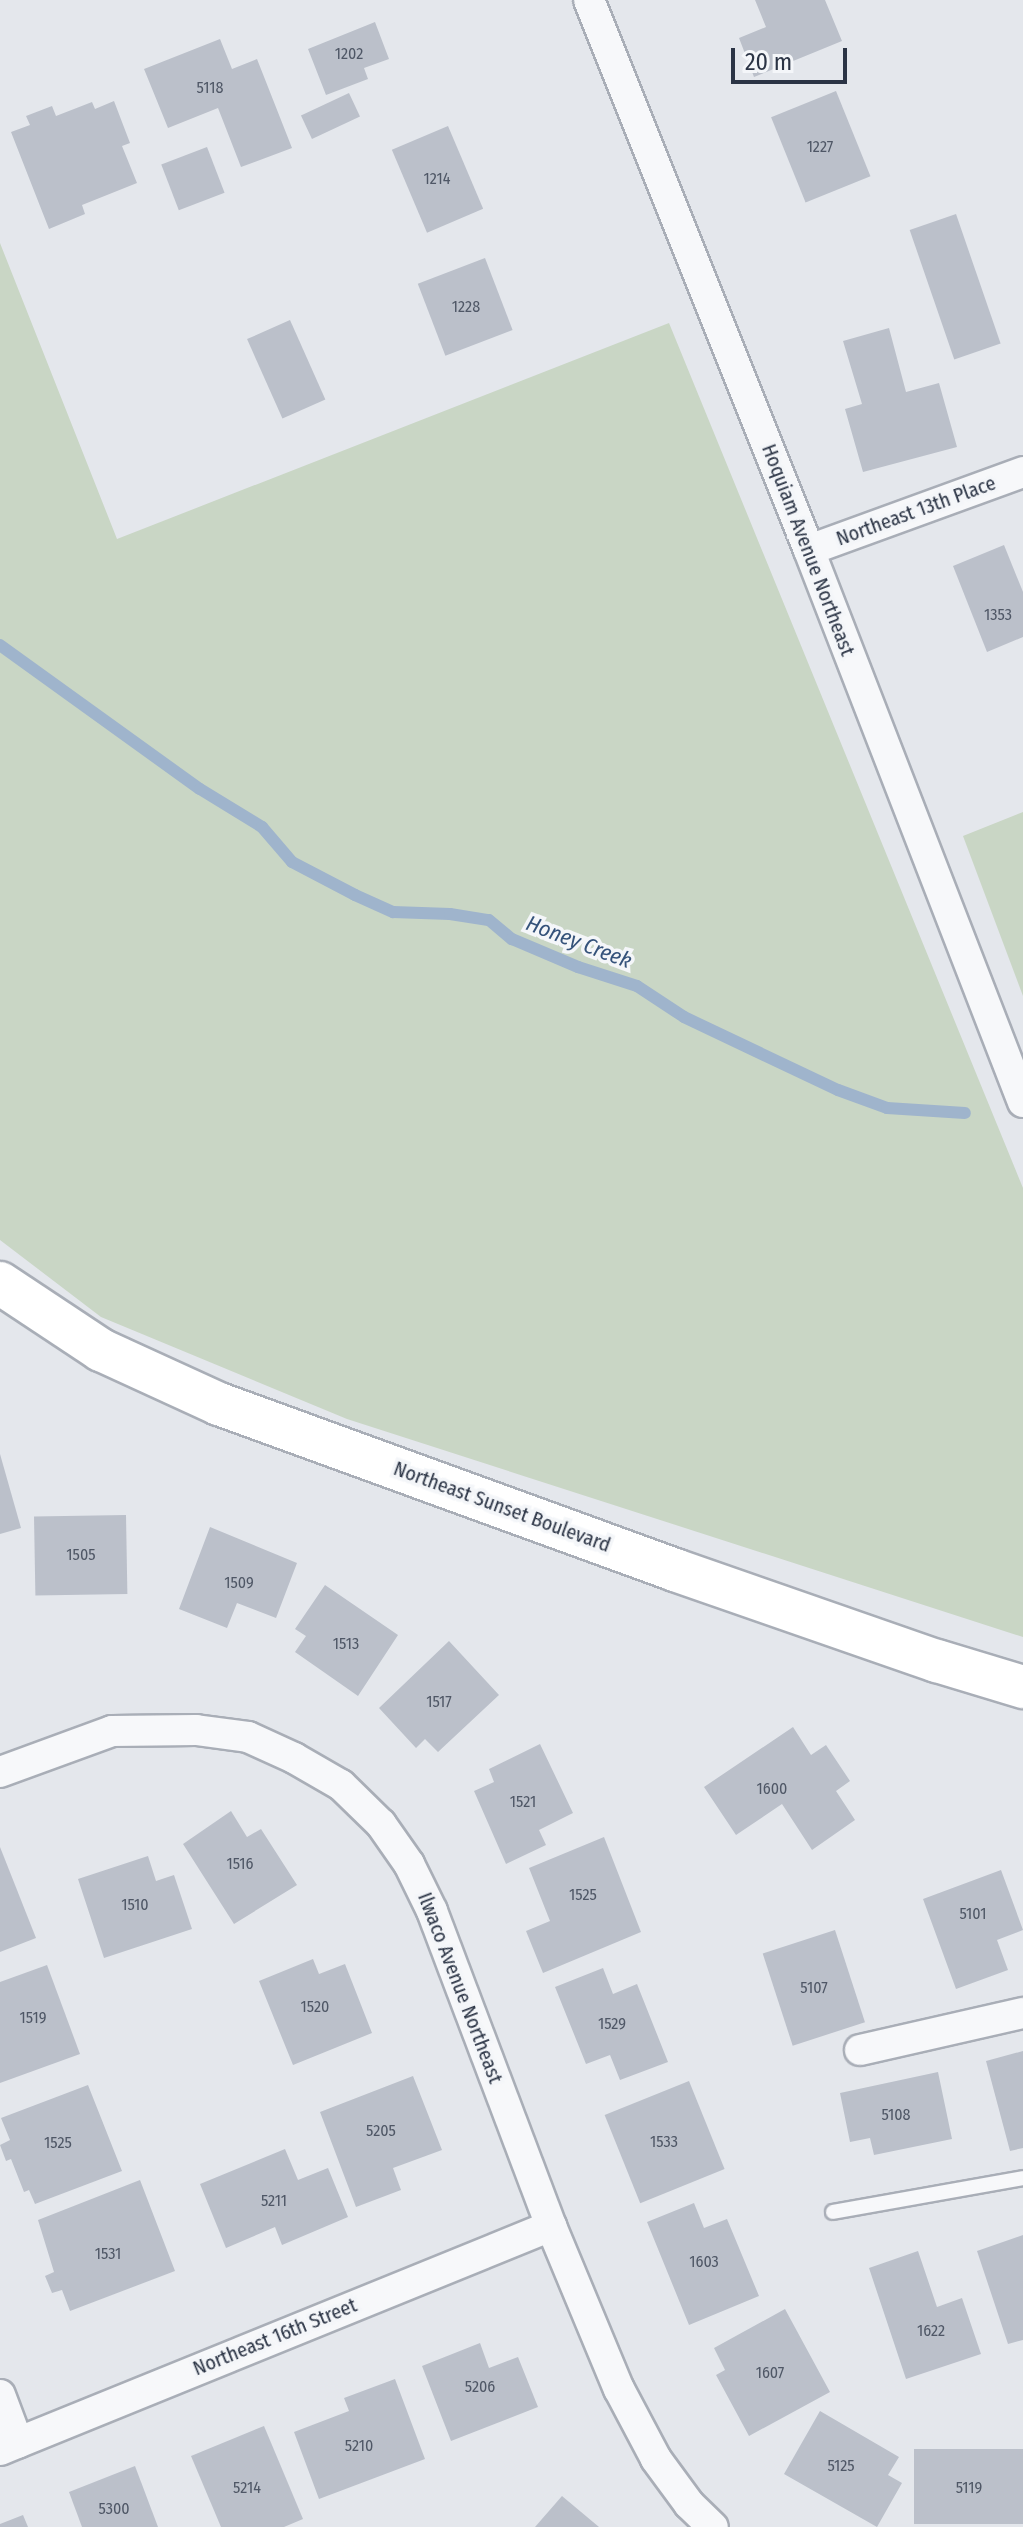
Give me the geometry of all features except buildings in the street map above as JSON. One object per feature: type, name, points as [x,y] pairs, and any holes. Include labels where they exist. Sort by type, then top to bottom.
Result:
[{"type":"main road","name":"Northeast Sunset Boulevard","points":[[0,1283],[101,1350],[219,1404],[690,1575],[937,1661],[1023,1687]]},
{"type":"street","name":"Hoquiam Avenue Northeast","points":[[589,0],[809,550],[1023,1102]]},
{"type":"street","name":"Northeast 13th Place","points":[[809,550],[1023,472]]},
{"type":"street","name":"Ilwaco Avenue Northeast","points":[[0,1772],[112,1731],[196,1730],[248,1737],[341,1785],[381,1824],[409,1864],[432,1911],[551,2226],[619,2389],[656,2459],[689,2504],[713,2527]]},
{"type":"street","points":[[860,2050],[1023,2013]]},
{"type":"street","name":"Northeast 16th Street","points":[[9,2446],[551,2226]]},
{"type":"street","points":[[0,2395],[9,2446]]},
{"type":"lane","points":[[833,2212],[1023,2178]]},
{"type":"green space","points":[[0,243],[117,539],[669,323],[1023,1188],[1023,1637],[347,1419],[101,1317],[0,1240]]},
{"type":"green space","points":[[1023,812],[1023,996],[963,836]]},
{"type":"waterway","name":"Honey Creek","points":[[0,645],[200,789],[262,827],[292,862],[355,895],[393,912],[450,914],[489,920],[512,939],[578,967],[637,986],[684,1017],[838,1090],[887,1108],[965,1113]]}]
